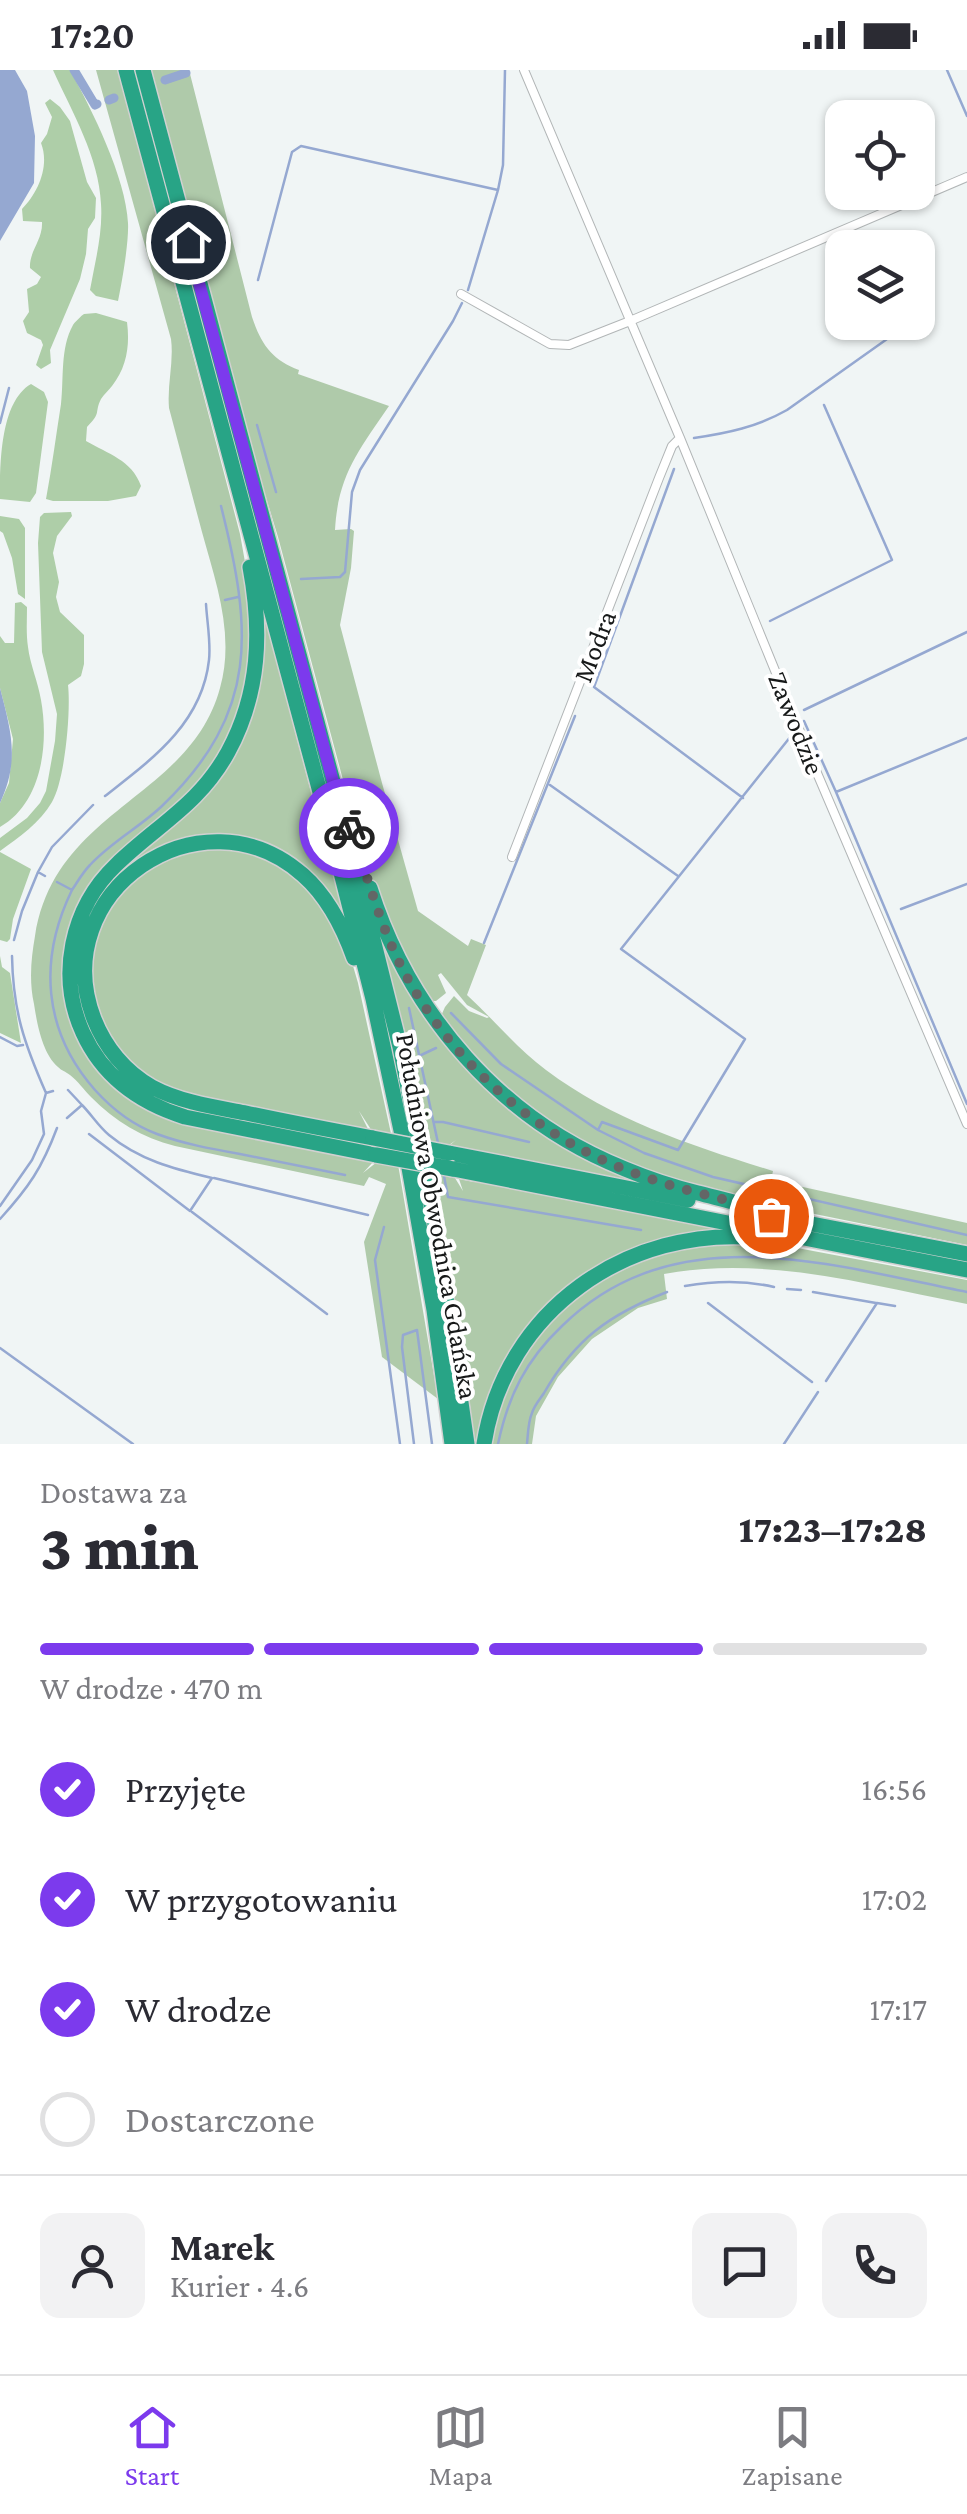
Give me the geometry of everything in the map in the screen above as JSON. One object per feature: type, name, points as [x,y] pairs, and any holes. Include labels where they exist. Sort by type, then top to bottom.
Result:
[{"type":"highway","name":"Południowa Obwodnica Gdańska","points":[[126,70],[373,999],[412,1184],[452,1444]]},
{"type":"highway","name":"Południowa Obwodnica Gdańska","points":[[143,70],[400,1047],[446,1290],[467,1444]]},
{"type":"highway","points":[[243,505],[243,533],[258,635],[256,673],[246,711],[226,755],[202,790],[116,865],[86,904],[70,951],[72,1001],[88,1044],[106,1070],[156,1107],[218,1124],[374,1146]]},
{"type":"highway","points":[[342,815],[356,842],[379,915],[401,966],[446,1035],[488,1081],[546,1128],[594,1156],[660,1182],[748,1204],[771,1216]]},
{"type":"highway","points":[[373,999],[338,920],[304,875],[279,858],[236,843],[196,843],[154,857],[116,886],[92,930],[85,967],[89,1007],[106,1045],[138,1078],[175,1097],[374,1146],[967,1270]]},
{"type":"highway","points":[[451,1161],[967,1254]]},
{"type":"highway","points":[[484,1444],[492,1408],[518,1354],[555,1307],[595,1275],[630,1256],[700,1238],[741,1236],[819,1241]]},
{"type":"street","points":[[524,70],[630,321]]},
{"type":"street","points":[[461,294],[550,344],[569,345],[967,177]]},
{"type":"street","name":"Zawodzie","points":[[630,321],[967,1124]]},
{"type":"street","name":"Modra","points":[[512,857],[659,478],[672,446],[680,438]]},
{"type":"green space","points":[[53,70],[70,70],[121,186],[128,231],[118,301],[96,296],[90,290],[101,226],[99,186],[83,135]]},
{"type":"green space","points":[[96,70],[118,70],[240,534],[250,590],[250,675],[233,730],[206,776],[91,887],[68,1007],[125,1095],[373,1162],[363,1173],[377,1162],[370,1128],[359,1111],[368,1129],[350,1129],[186,1095],[151,1080],[127,1061],[102,1024],[91,979],[97,933],[122,889],[164,858],[203,847],[255,852],[312,887],[351,959],[358,983],[399,1170],[438,1399],[382,1357],[364,1242],[386,1184],[369,1177],[364,1186],[151,1138],[110,1114],[58,1067],[44,1046],[39,1029],[31,987],[32,962],[47,893],[68,859],[94,831],[181,756],[204,725],[224,668],[225,629],[218,590],[169,408],[171,339]]},
{"type":"green space","points":[[151,70],[189,70],[252,317],[264,343],[275,356],[299,370],[298,374],[389,406],[352,464],[340,494],[335,530],[354,531],[340,625],[418,911],[468,946],[471,939],[486,945],[467,995],[546,1070],[627,1118],[684,1142],[773,1171],[771,1180],[967,1223],[967,1245],[717,1194],[661,1179],[571,1139],[485,1072],[441,1016],[454,996],[469,1011],[489,1017],[467,1005],[441,973],[438,975],[446,993],[436,1001],[428,1001],[377,898],[365,862]]},
{"type":"green space","points":[[50,99],[70,121],[87,182],[96,198],[80,279],[50,350],[51,363],[41,369],[36,365],[43,345],[27,333],[23,321],[29,312],[27,289],[41,277],[30,268],[42,222],[23,221],[22,209],[33,195],[43,170],[41,143],[52,117],[45,103]]},
{"type":"green space","points":[[96,313],[127,322],[128,347],[121,371],[87,427],[86,441],[125,464],[141,486],[136,496],[108,501],[53,501],[46,499],[66,344],[78,319]]},
{"type":"green space","points":[[31,384],[44,392],[48,402],[36,493],[30,502],[0,499],[8,419],[13,405]]},
{"type":"green space","points":[[71,512],[57,536],[53,553],[59,582],[56,597],[60,612],[84,635],[84,664],[81,676],[68,685],[64,762],[52,802],[29,829],[0,851],[0,838],[27,818],[46,791],[57,714],[42,652],[40,517],[44,513]]},
{"type":"green space","points":[[0,516],[19,519],[25,528],[25,599],[18,594],[12,558],[0,531]]},
{"type":"green space","points":[[15,603],[27,607],[28,647],[41,700],[43,753],[34,788],[14,816],[0,827],[0,803],[9,783],[13,739],[0,688],[0,636],[5,643],[14,643]]},
{"type":"green space","points":[[266,622],[342,909],[307,870],[263,844],[213,835],[188,839],[141,858],[113,883],[80,986],[87,1019],[134,1082],[362,1142],[361,1146],[177,1108],[132,1085],[98,1050],[79,1003],[75,968],[81,933],[97,898],[121,868],[179,820],[254,703]]},
{"type":"green space","points":[[0,852],[31,869],[7,942],[0,940]]},
{"type":"green space","points":[[381,936],[488,1086],[655,1187],[468,1151],[450,1145],[456,1140],[449,1145],[455,1178],[463,1191],[459,1179],[750,1233],[672,1239],[541,1316],[481,1444],[475,1444],[435,1188]]},
{"type":"green space","points":[[0,956],[2,967],[10,973],[21,1043],[0,1033]]},
{"type":"green space","points":[[754,1242],[967,1280],[967,1304],[778,1270],[702,1269],[664,1274],[667,1299],[638,1308],[592,1339],[558,1377],[536,1416],[532,1444],[488,1444],[506,1384],[546,1323],[596,1280],[678,1246]]},
{"type":"water","points":[[0,70],[15,70],[27,91],[35,136],[34,183],[0,241]]},
{"type":"water","points":[[0,688],[12,759],[0,803]]},
{"type":"waterway","points":[[74,70],[97,104]]},
{"type":"waterway","points":[[468,290],[503,165],[505,70]]},
{"type":"waterway","points":[[947,70],[967,116]]},
{"type":"waterway","points":[[165,80],[186,73]]},
{"type":"waterway","points":[[109,100],[114,98]]},
{"type":"waterway","points":[[258,280],[292,152],[301,146],[498,190]]},
{"type":"waterway","points":[[301,579],[340,577],[345,572],[352,492],[360,470],[462,303]]},
{"type":"waterway","points":[[694,438],[742,428],[787,410],[886,340]]},
{"type":"waterway","points":[[0,423],[9,388]]},
{"type":"waterway","points":[[770,621],[892,560],[824,405]]},
{"type":"waterway","points":[[257,425],[276,492]]},
{"type":"waterway","points":[[674,469],[594,687],[743,798]]},
{"type":"waterway","points":[[72,890],[98,857],[162,806],[194,771],[217,737],[232,702],[240,667],[242,630],[239,592],[221,506]]},
{"type":"waterway","points":[[225,600],[238,597]]},
{"type":"waterway","points":[[105,796],[172,739],[196,703],[209,660],[206,604]]},
{"type":"waterway","points":[[804,710],[967,632]]},
{"type":"waterway","points":[[484,943],[575,716]]},
{"type":"waterway","points":[[804,721],[836,792],[967,738]]},
{"type":"waterway","points":[[598,1130],[602,1122],[678,1150],[745,1039],[621,949],[795,731]]},
{"type":"waterway","points":[[550,785],[678,876]]},
{"type":"waterway","points":[[836,792],[967,1104]]},
{"type":"waterway","points":[[38,872],[52,847],[93,805]]},
{"type":"waterway","points":[[14,940],[38,872],[45,876]]},
{"type":"waterway","points":[[57,882],[72,890],[54,942],[51,994],[65,1044],[95,1090],[132,1121],[167,1138],[345,1175]]},
{"type":"waterway","points":[[901,909],[967,884]]},
{"type":"waterway","points":[[12,956],[21,1026],[46,1093]]},
{"type":"waterway","points":[[409,1008],[438,1143]]},
{"type":"waterway","points":[[451,1013],[501,1064],[598,1130],[644,1153],[713,1177],[967,1235]]},
{"type":"waterway","points":[[0,1037],[23,1045]]},
{"type":"waterway","points":[[419,1056],[436,1048]]},
{"type":"waterway","points":[[67,1118],[82,1105],[68,1090]]},
{"type":"waterway","points":[[0,1206],[32,1160],[44,1134],[41,1111],[46,1093],[53,1091]]},
{"type":"waterway","points":[[82,1105],[105,1132],[132,1151],[212,1178],[190,1211],[89,1134]]},
{"type":"waterway","points":[[435,1122],[529,1142]]},
{"type":"waterway","points":[[0,1219],[34,1176],[57,1128]]},
{"type":"waterway","points":[[444,1176],[448,1197],[641,1230]]},
{"type":"waterway","points":[[214,1178],[368,1215]]},
{"type":"waterway","points":[[192,1212],[327,1314]]},
{"type":"waterway","points":[[384,1227],[375,1260],[400,1444]]},
{"type":"waterway","points":[[498,1444],[520,1380],[549,1339],[606,1292],[654,1270],[704,1259],[756,1257],[862,1270],[967,1292]]},
{"type":"waterway","points":[[685,1286],[730,1282],[774,1287]]},
{"type":"waterway","points":[[787,1289],[801,1290]]},
{"type":"waterway","points":[[527,1444],[534,1408],[568,1358],[611,1319],[667,1292]]},
{"type":"waterway","points":[[813,1292],[876,1303]]},
{"type":"waterway","points":[[708,1303],[812,1382]]},
{"type":"waterway","points":[[826,1381],[877,1303],[895,1306]]},
{"type":"waterway","points":[[414,1444],[402,1347],[403,1335],[417,1330],[432,1444]]},
{"type":"waterway","points":[[0,1348],[133,1444]]},
{"type":"waterway","points":[[784,1444],[818,1392]]},
{"type":"way so far","points":[[349,828],[401,966],[430,1014],[488,1081],[546,1128],[594,1156],[660,1182],[748,1204],[771,1216]]},
{"type":"route","points":[[188,242],[342,815],[349,828]]}]
